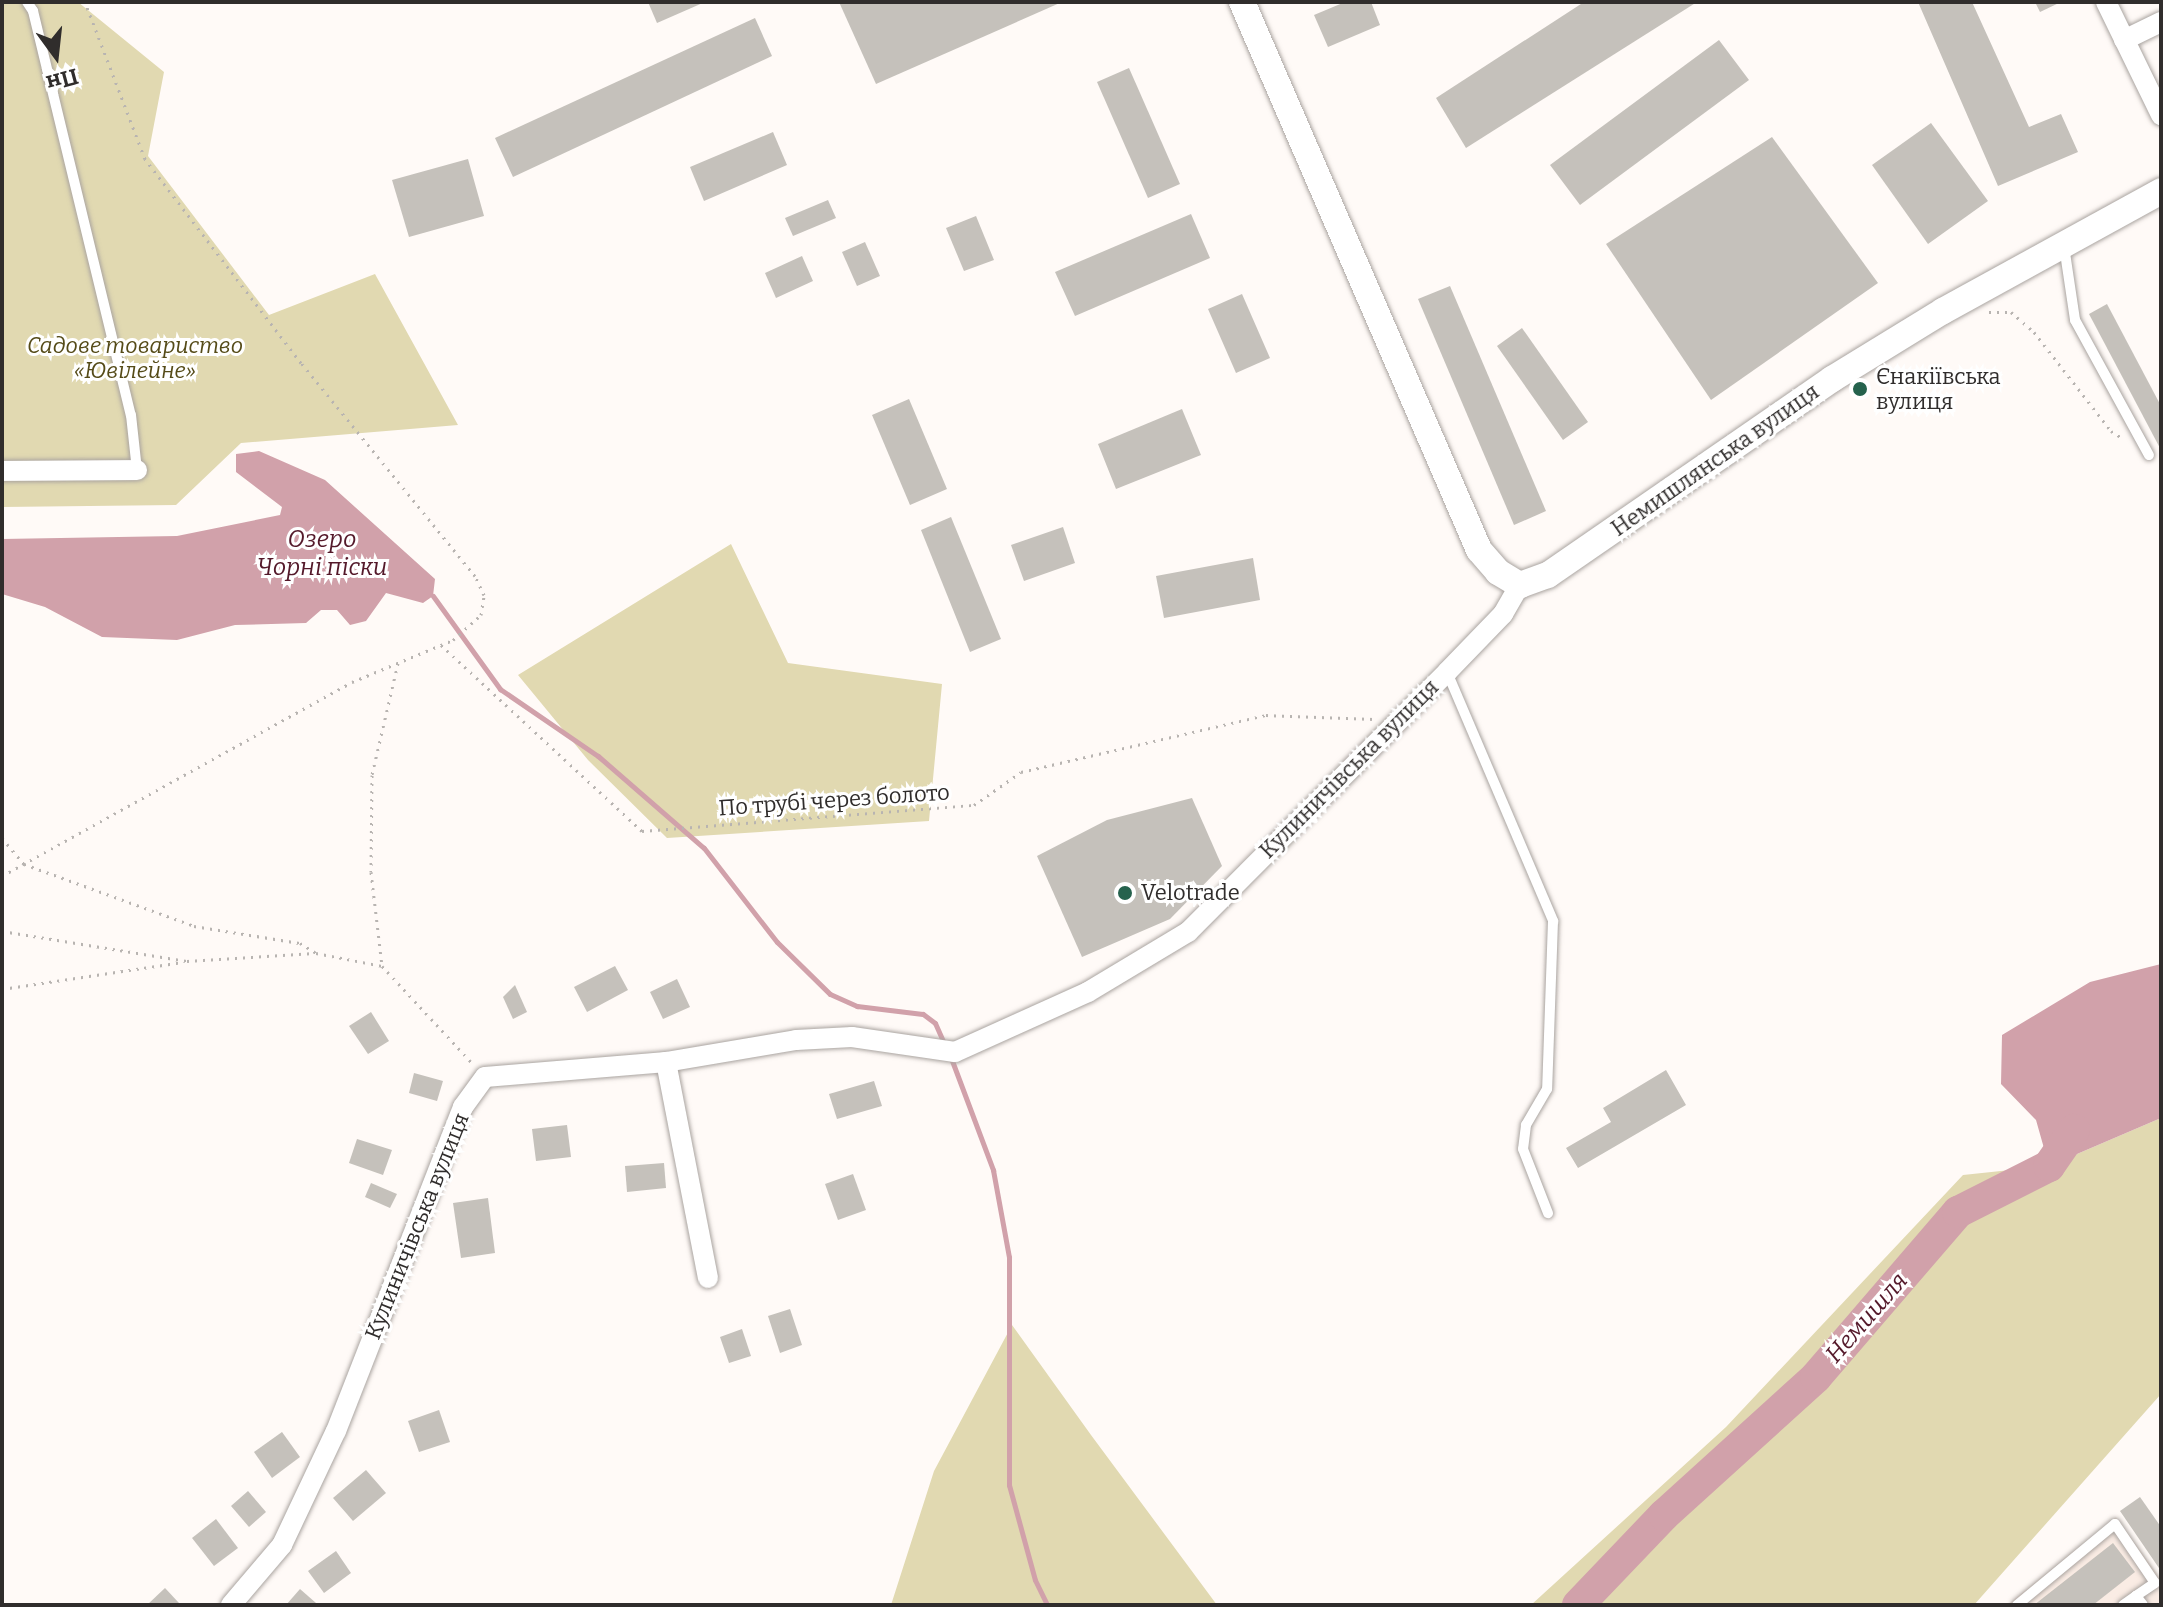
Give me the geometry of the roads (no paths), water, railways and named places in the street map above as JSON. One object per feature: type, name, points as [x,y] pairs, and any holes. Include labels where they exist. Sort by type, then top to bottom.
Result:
[{"type":"street","points":[[1242,2],[1479,550],[1498,572],[1520,585]]},
{"type":"street","points":[[2106,2],[2161,115]]},
{"type":"street","points":[[2124,40],[2161,22]]},
{"type":"street","name":"Немишлянська вулиця","points":[[1520,585],[1548,575],[1832,379],[2161,191]]},
{"type":"street","points":[[2,471],[137,470]]},
{"type":"street","name":"Кулиничівська вулиця","points":[[231,1605],[282,1545],[336,1431],[463,1107],[485,1077],[666,1062],[824,1038],[852,1037],[945,1052],[1088,992],[1188,932],[1503,614],[1520,585]]},
{"type":"street","points":[[666,1062],[708,1278]]},
{"type":"lane","points":[[27,2],[131,415],[137,470]]},
{"type":"lane","points":[[2064,245],[2075,320],[2149,455]]},
{"type":"lane","points":[[1447,672],[1553,921],[1547,1089],[1526,1125],[1523,1149],[1548,1213]]},
{"type":"lane","points":[[2017,1605],[2115,1524],[2155,1583],[2140,1600],[2123,1605]]},
{"type":"water","name":"Озеро Чорні піски","points":[[259,451],[325,480],[435,579],[433,596],[423,603],[386,593],[366,621],[350,625],[337,610],[321,610],[306,623],[235,625],[177,640],[102,637],[45,607],[2,594],[2,539],[177,536],[280,515],[282,507],[236,472],[236,454]]},
{"type":"water","points":[[2161,964],[2161,1118],[2049,1166],[2036,1120],[2001,1084],[2002,1035],[2090,982]]},
{"type":"waterway","points":[[433,596],[500,689],[598,756],[704,848],[777,942],[830,994],[857,1006],[923,1014],[935,1023],[945,1045]]},
{"type":"waterway","points":[[951,1058],[993,1170],[1009,1257],[1009,1485],[1035,1580],[1047,1605]]},
{"type":"waterway","name":"Немишля","points":[[1578,1605],[1664,1515],[1816,1377],[1958,1212],[2049,1166],[2074,1130]]},
{"type":"place","name":"Єнакіївська вулиця","points":[[1860,389]]},
{"type":"place","name":"Velotrade","points":[[1125,893]]},
{"type":"park label","name":"Садове товариство «Ювілейне»","points":[[135,358]]}]
